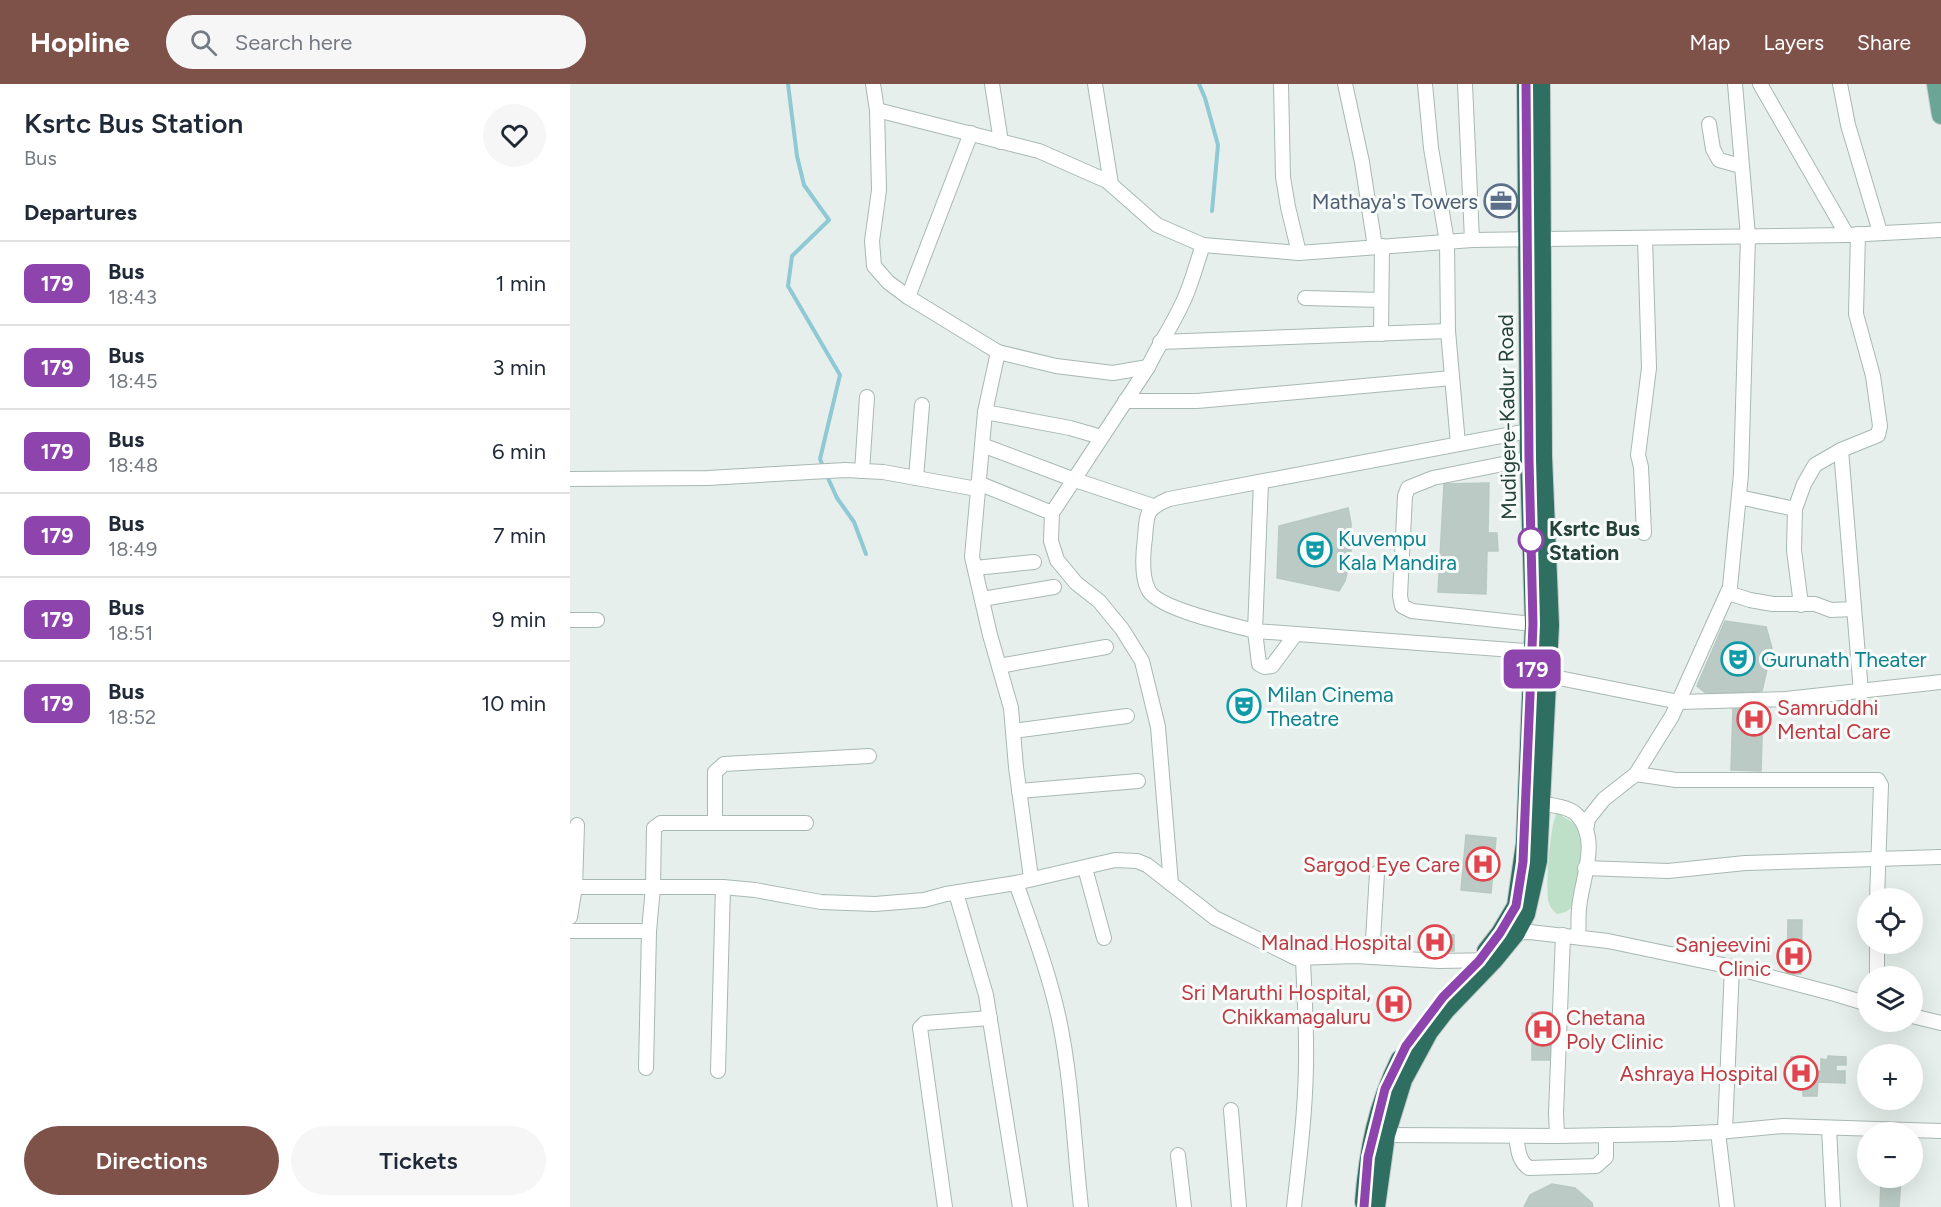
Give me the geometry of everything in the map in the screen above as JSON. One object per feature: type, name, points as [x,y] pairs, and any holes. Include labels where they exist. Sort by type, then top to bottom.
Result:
[{"type":"highway","name":"Mudigere-Kadur Road","points":[[1526,84],[1535,239]]},
{"type":"highway","name":"Mudigere-Kadur Road","points":[[1508,933],[1516,906],[1523,862],[1541,652],[1536,457],[1535,239],[1540,84]]},
{"type":"highway","name":"Mudigere-Kadur Road","points":[[1376,1207],[1386,1136],[1403,1080],[1429,1032],[1508,933],[1526,914],[1538,861],[1542,804],[1549,676],[1541,652]]},
{"type":"highway","name":"Mudigere-Kadur Road","points":[[1364,1207],[1368,1157],[1376,1119],[1390,1079],[1406,1046],[1443,997],[1486,961]]},
{"type":"main road","points":[[1936,84],[1941,115]]},
{"type":"street","points":[[873,84],[877,110],[879,190],[872,241],[874,266],[888,282],[908,297],[998,352],[1056,366],[1113,373],[1148,368]]},
{"type":"street","points":[[992,84],[1001,142]]},
{"type":"street","points":[[1095,84],[1111,184]]},
{"type":"street","points":[[1281,84],[1283,177],[1299,253]]},
{"type":"street","points":[[1345,84],[1378,247],[1381,334]]},
{"type":"street","points":[[1425,84],[1431,148],[1447,242],[1448,332],[1458,444]]},
{"type":"street","points":[[1465,84],[1472,240]]},
{"type":"street","points":[[1586,830],[1588,819],[1604,800],[1636,774],[1679,702],[1730,587],[1739,497],[1748,236],[1735,84]]},
{"type":"street","points":[[1760,84],[1853,235],[1856,314],[1873,376],[1880,431],[1878,435],[1841,450],[1815,465],[1804,484],[1795,508],[1794,550],[1801,604]]},
{"type":"street","points":[[1840,84],[1848,125],[1880,232]]},
{"type":"street","points":[[877,110],[1039,151],[1107,181],[1157,225],[1203,245],[1299,253],[1472,240],[1853,235],[1941,230]]},
{"type":"street","points":[[1709,124],[1713,149],[1719,160],[1741,166]]},
{"type":"street","points":[[908,297],[971,133]]},
{"type":"street","points":[[1644,533],[1641,467],[1638,455],[1649,368],[1645,238]]},
{"type":"street","points":[[1171,884],[1158,727],[1142,661],[1122,629],[1099,601],[1076,583],[1057,560],[1051,542],[1052,513],[1148,368],[1160,342],[1170,329],[1184,302],[1203,245]]},
{"type":"street","points":[[1305,298],[1381,300]]},
{"type":"street","points":[[1160,342],[1448,332]]},
{"type":"street","points":[[998,352],[985,412],[972,557],[1011,708],[1031,879]]},
{"type":"street","points":[[1125,400],[1197,401],[1452,378]]},
{"type":"street","points":[[862,471],[867,398]]},
{"type":"street","points":[[916,478],[922,405]]},
{"type":"street","points":[[985,412],[1070,428],[1101,437]]},
{"type":"street","points":[[1536,430],[1169,499],[1153,506],[1147,514],[1144,542],[1145,581],[1148,592],[1161,602],[1180,610],[1255,631],[1541,652]]},
{"type":"street","points":[[982,445],[1153,506]]},
{"type":"street","points":[[1841,450],[1861,692]]},
{"type":"street","points":[[1536,457],[1433,478],[1408,488],[1405,496],[1400,596],[1402,606],[1412,611],[1542,625]]},
{"type":"street","points":[[570,479],[708,478],[834,470],[883,472],[977,486],[1052,513]]},
{"type":"street","points":[[1261,482],[1255,631],[1258,664],[1264,667],[1272,666],[1295,634]]},
{"type":"street","points":[[1739,497],[1795,508]]},
{"type":"street","points":[[975,568],[1034,562]]},
{"type":"street","points":[[982,599],[1054,587]]},
{"type":"street","points":[[1728,593],[1773,604],[1815,604],[1831,610],[1854,609]]},
{"type":"street","points":[[570,620],[597,620]]},
{"type":"street","points":[[999,666],[1106,647]]},
{"type":"street","points":[[1549,676],[1679,702],[1786,699],[1941,682]]},
{"type":"street","points":[[1013,730],[1127,717]]},
{"type":"street","points":[[715,823],[715,771],[719,766],[868,756]]},
{"type":"street","points":[[1636,774],[1676,780],[1878,780],[1881,785],[1877,888]]},
{"type":"street","points":[[1020,791],[1138,781]]},
{"type":"street","points":[[1542,804],[1559,806],[1576,813],[1586,830],[1589,842],[1579,910],[1578,937]]},
{"type":"street","points":[[646,1068],[654,828],[661,823],[806,823]]},
{"type":"street","points":[[570,917],[577,825]]},
{"type":"street","points":[[1585,868],[1668,871],[1745,863],[1941,857]]},
{"type":"street","points":[[572,887],[723,887],[755,890],[821,902],[875,903],[924,900],[956,892],[1016,883],[1114,860],[1137,861],[1147,866],[1215,918],[1296,958],[1372,957],[1486,961]]},
{"type":"street","points":[[1085,868],[1104,939]]},
{"type":"street","points":[[1372,957],[1377,873]]},
{"type":"street","points":[[1016,883],[1045,966],[1059,1018],[1081,1207]]},
{"type":"street","points":[[718,1071],[723,887]]},
{"type":"street","points":[[956,892],[986,995],[1020,1207]]},
{"type":"street","points":[[570,931],[649,931]]},
{"type":"street","points":[[1508,933],[1563,935],[1608,940],[1732,968],[1857,1001]]},
{"type":"street","points":[[1557,1136],[1563,935]]},
{"type":"street","points":[[1294,1207],[1305,1100],[1303,957]]},
{"type":"street","points":[[1727,1207],[1721,1131],[1732,968]]},
{"type":"street","points":[[945,1207],[920,1028],[925,1023],[990,1018]]},
{"type":"street","points":[[1923,1019],[1941,1023]]},
{"type":"street","points":[[1231,1110],[1239,1207]]},
{"type":"street","points":[[1386,1136],[1606,1135],[1721,1131],[1783,1125],[1941,1131]]},
{"type":"street","points":[[1829,1128],[1833,1207]]},
{"type":"street","points":[[1516,1136],[1523,1164],[1529,1168],[1540,1168],[1596,1166],[1606,1157],[1606,1135]]},
{"type":"street","points":[[1178,1155],[1184,1207]]},
{"type":"green space","points":[[1557,813],[1572,822],[1579,830],[1582,856],[1576,899],[1568,910],[1557,914],[1550,905],[1548,885],[1550,842]]},
{"type":"building","name":"Ksrtc Bus Station","points":[[1489,483],[1488,533],[1497,533],[1498,551],[1487,551],[1486,594],[1438,592],[1444,484]]},
{"type":"building","name":"Kuvempu Kala Mandira","points":[[1348,508],[1351,523],[1351,557],[1345,581],[1339,591],[1277,578],[1279,526]]},
{"type":"building","points":[[1725,621],[1766,627],[1772,648],[1762,691],[1707,694],[1697,686]]},
{"type":"building","points":[[1733,708],[1763,709],[1761,771],[1731,770]]},
{"type":"building","points":[[1466,835],[1496,838],[1491,893],[1461,890]]},
{"type":"building","points":[[1788,920],[1802,920],[1801,974],[1787,974]]},
{"type":"building","points":[[1427,935],[1454,935],[1454,951],[1427,951]]},
{"type":"building","name":"Sri Maruthi Hospital, Chikkamagaluru","points":[[1391,991],[1407,1002],[1398,1016],[1381,1005]]},
{"type":"building","points":[[1532,1013],[1555,1013],[1554,1060],[1532,1060]]},
{"type":"building","points":[[1828,1056],[1846,1057],[1846,1065],[1836,1065],[1836,1071],[1845,1071],[1845,1083],[1818,1082],[1817,1096],[1803,1096],[1803,1090],[1799,1090],[1799,1086],[1790,1086],[1791,1057],[1808,1058],[1807,1071],[1821,1071],[1821,1059],[1827,1060]]},
{"type":"building","points":[[1552,1184],[1575,1188],[1592,1203],[1593,1207],[1524,1207],[1530,1195]]},
{"type":"building","points":[[1881,1188],[1900,1188],[1899,1207],[1880,1207]]},
{"type":"waterway","points":[[788,84],[797,156],[804,185],[829,220],[792,256],[788,286],[840,375],[820,459],[824,469]]},
{"type":"waterway","points":[[1199,84],[1218,145],[1212,211]]},
{"type":"waterway","points":[[827,476],[837,498],[854,522],[866,554]]},
{"type":"bus line","name":"179","points":[[1364,1207],[1368,1157],[1385,1089],[1406,1046],[1443,997],[1479,961],[1500,933],[1516,906],[1523,862],[1533,624],[1529,459],[1526,84]]},
{"type":"place","name":"Mathaya's Towers","points":[[1501,201]]},
{"type":"place","name":"Ksrtc Bus Station","points":[[1531,540]]},
{"type":"place","name":"Kuvempu Kala Mandira","points":[[1315,550]]},
{"type":"place","name":"Gurunath Theater","points":[[1738,659]]},
{"type":"place","name":"Milan Cinema Theatre","points":[[1244,706]]},
{"type":"place","name":"Samruddhi Mental Care","points":[[1754,719]]},
{"type":"place","name":"Sargod Eye Care","points":[[1483,864]]},
{"type":"place","name":"Malnad Hospital","points":[[1435,942]]},
{"type":"place","name":"Sanjeevini Clinic","points":[[1794,956]]},
{"type":"place","name":"Sri Maruthi Hospital, Chikkamagaluru","points":[[1394,1004]]},
{"type":"place","name":"Chetana Poly Clinic","points":[[1543,1029]]},
{"type":"place","name":"Ashraya Hospital","points":[[1801,1073]]}]
